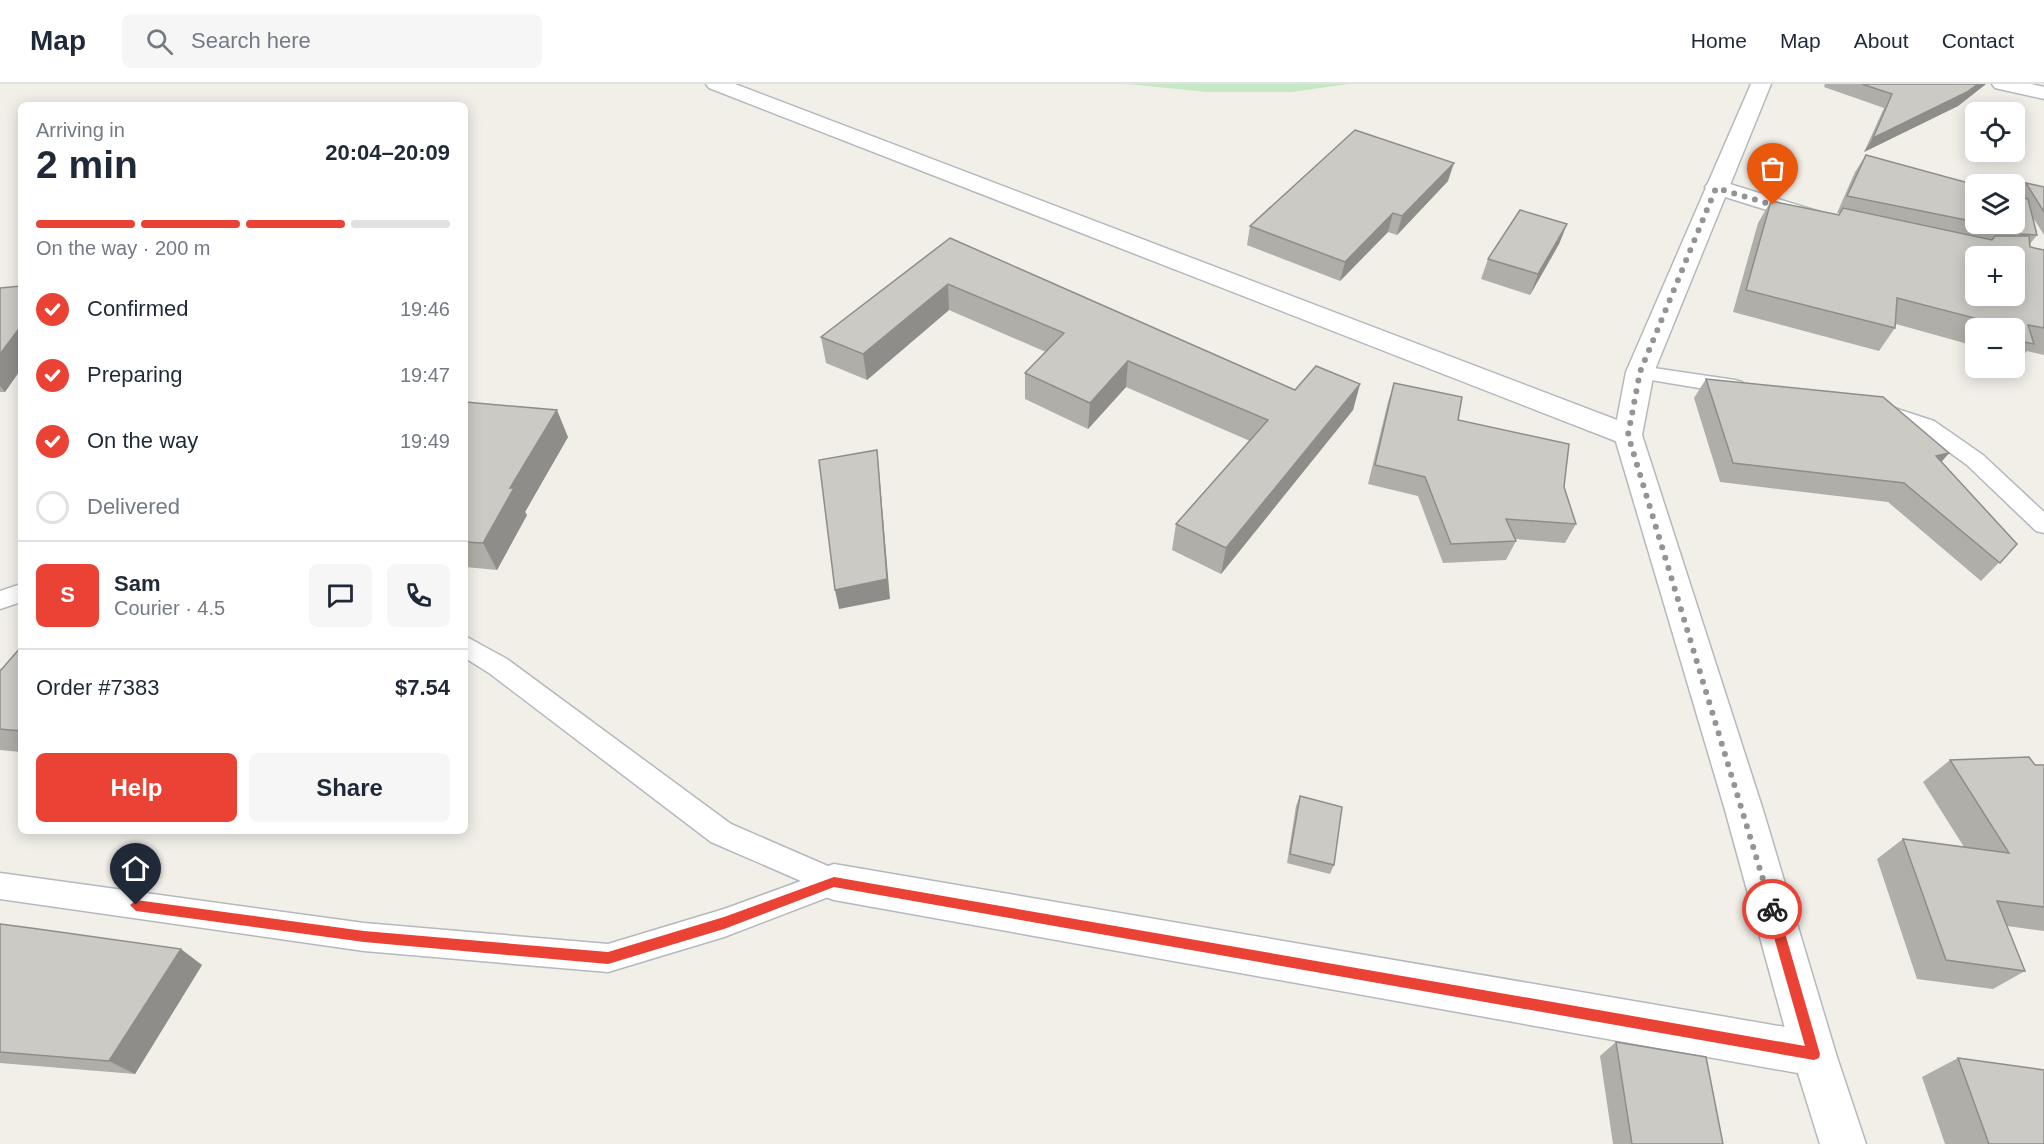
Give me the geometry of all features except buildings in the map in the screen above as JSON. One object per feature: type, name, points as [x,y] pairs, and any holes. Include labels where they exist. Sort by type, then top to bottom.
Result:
[{"type":"street","points":[[716,84],[1628,435]]},
{"type":"street","points":[[1761,84],[1640,372],[1628,435],[1744,810],[1842,1144]]},
{"type":"street","points":[[2002,84],[2044,93]]},
{"type":"street","points":[[1716,188],[1834,222]]},
{"type":"street","points":[[834,882],[1814,1054]]},
{"type":"lane","points":[[1640,372],[1757,390]]},
{"type":"lane","points":[[1862,406],[1927,426],[1975,460],[2044,525]]},
{"type":"lane","points":[[0,600],[18,594]]},
{"type":"lane","points":[[468,648],[498,666],[721,833],[834,882]]},
{"type":"lane","points":[[0,886],[364,937],[608,958],[724,923],[834,882]]},
{"type":"green space","points":[[1127,84],[1349,84],[1292,92],[1207,92]]},
{"type":"way so far","points":[[1772,909],[1744,810],[1628,435],[1640,372],[1716,188],[1773,205]]},
{"type":"route","points":[[136,905],[364,937],[608,958],[724,923],[834,882],[1814,1054],[1772,909]]}]
